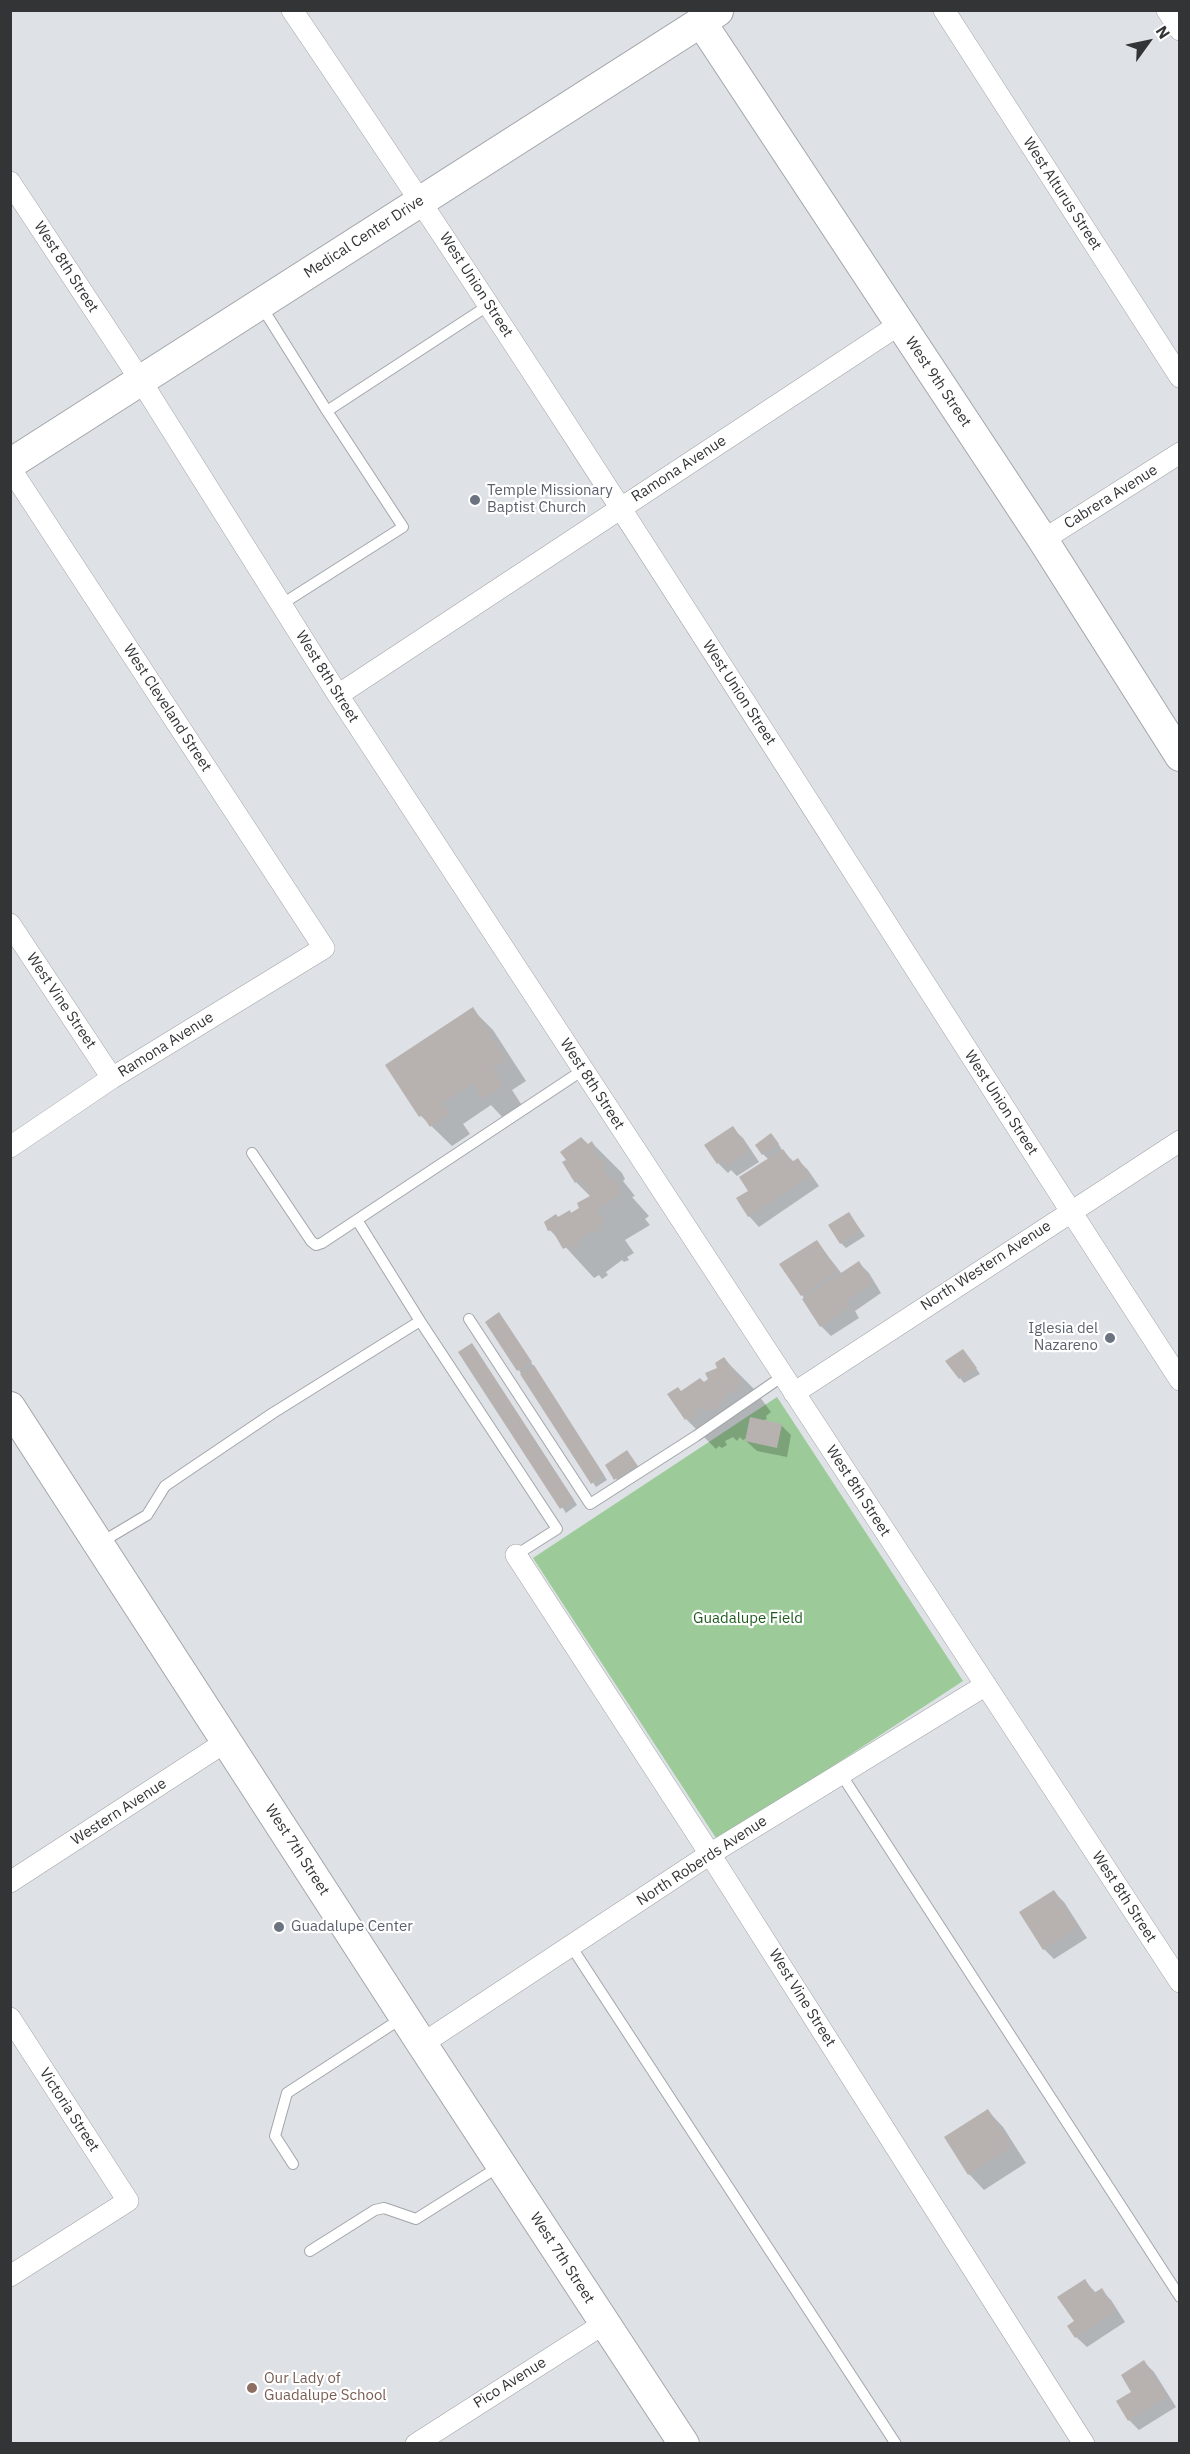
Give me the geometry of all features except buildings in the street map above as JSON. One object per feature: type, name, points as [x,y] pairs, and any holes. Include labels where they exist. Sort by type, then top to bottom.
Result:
[{"type":"street","name":"West Union Street","points":[[292,10],[421,200],[621,507],[1179,1380]]},
{"type":"street","name":"West Alturus Street","points":[[944,10],[1179,377]]},
{"type":"street","points":[[1167,10],[1179,30]]},
{"type":"street","name":"Medical Center Drive","points":[[10,466],[704,14]]},
{"type":"street","name":"West 9th Street","points":[[704,14],[900,324],[1043,540],[1179,756]]},
{"type":"street","name":"West 8th Street","points":[[10,182],[141,381],[338,695],[1179,1982]]},
{"type":"street","name":"Ramona Avenue","points":[[338,695],[900,324]]},
{"type":"street","name":"Cabrera Avenue","points":[[1043,540],[1179,453]]},
{"type":"street","name":"West Cleveland Street","points":[[10,466],[324,948]]},
{"type":"street","name":"West Vine Street","points":[[10,924],[112,1078]]},
{"type":"street","name":"Ramona Avenue","points":[[10,1147],[112,1078],[324,948]]},
{"type":"street","name":"North Western Avenue","points":[[788,1384],[1070,1211],[1179,1141]]},
{"type":"street","name":"West 7th Street","points":[[10,1407],[684,2444]]},
{"type":"street","name":"West Vine Street","points":[[516,1555],[710,1854],[1084,2444]]},
{"type":"street","name":"North Roberds Avenue","points":[[422,2044],[710,1854],[986,1685]]},
{"type":"street","name":"Western Avenue","points":[[10,1882],[227,1741]]},
{"type":"street","name":"Victoria Street","points":[[10,2018],[128,2201],[10,2276]]},
{"type":"street","name":"Pico Avenue","points":[[416,2444],[605,2323]]},
{"type":"lane","points":[[260,304],[403,527],[282,604]]},
{"type":"lane","points":[[327,411],[489,305]]},
{"type":"lane","points":[[252,1153],[311,1241],[316,1245],[583,1070]]},
{"type":"lane","points":[[357,1220],[420,1321],[557,1529],[516,1555]]},
{"type":"lane","points":[[469,1319],[590,1504],[696,1436],[788,1384]]},
{"type":"lane","points":[[99,1543],[147,1515],[165,1486],[273,1413],[420,1321]]},
{"type":"lane","points":[[841,1774],[1179,2297]]},
{"type":"lane","points":[[571,1946],[896,2444]]},
{"type":"lane","points":[[293,2164],[275,2136],[287,2093],[405,2017]]},
{"type":"lane","points":[[310,2251],[375,2210],[384,2208],[416,2219],[501,2165]]},
{"type":"green space","name":"Guadalupe Field","points":[[777,1397],[963,1681],[718,1841],[533,1558]]},
{"type":"place","name":"Temple Missionary Baptist Church","points":[[475,500]]},
{"type":"place","name":"Iglesia del Nazareno","points":[[1110,1338]]},
{"type":"place","name":"Guadalupe Center","points":[[279,1927]]},
{"type":"place","name":"Our Lady of Guadalupe School","points":[[252,2388]]}]
